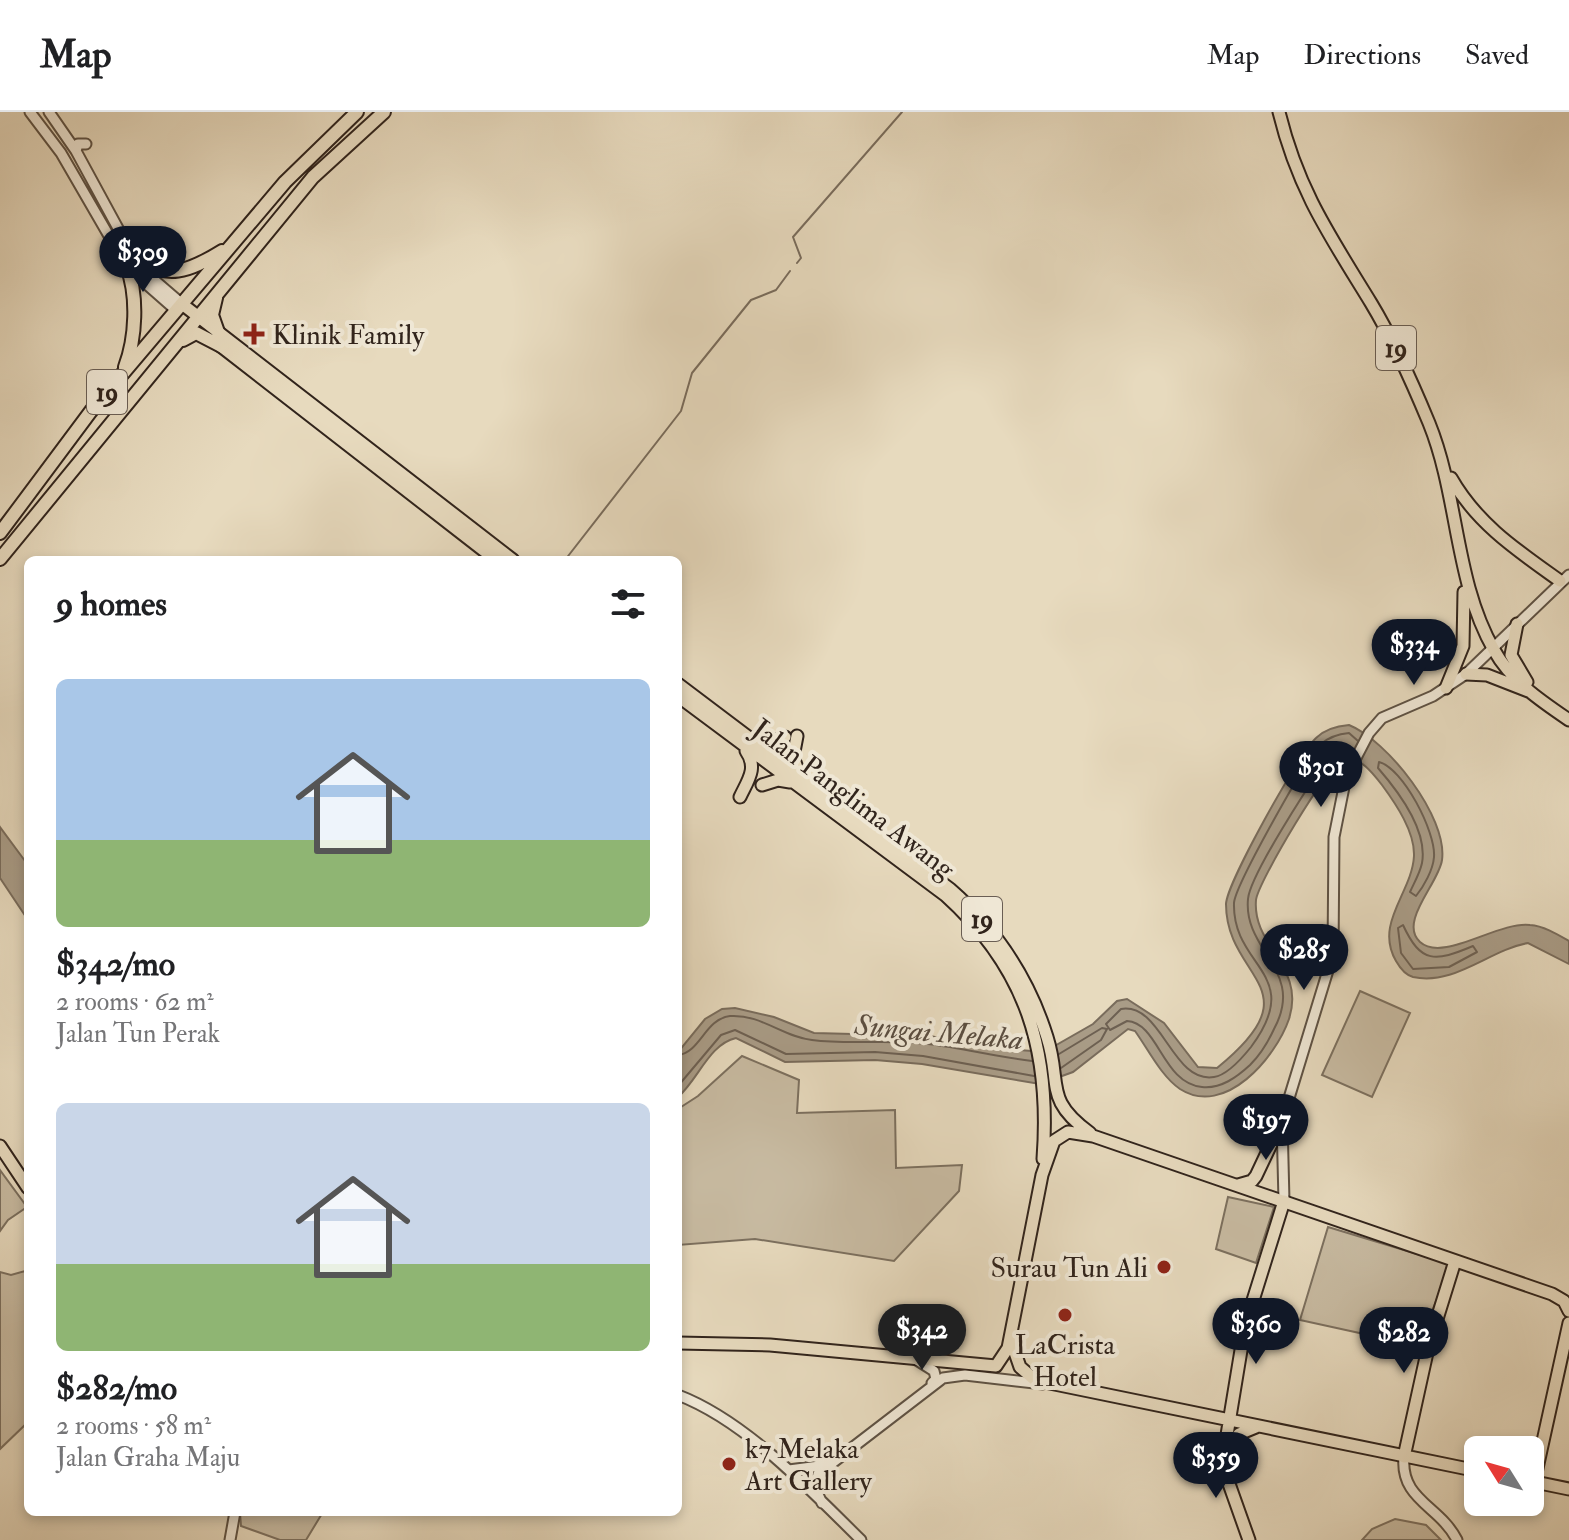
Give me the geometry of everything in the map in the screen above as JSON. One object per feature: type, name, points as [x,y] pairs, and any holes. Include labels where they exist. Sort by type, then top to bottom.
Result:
[{"type":"highway","name":"19","points":[[0,533],[120,377],[308,156],[357,112]]},
{"type":"highway","name":"19","points":[[0,559],[313,177],[384,112]]},
{"type":"highway","points":[[120,377],[131,348],[133,290],[130,262],[157,271],[178,271],[200,263],[234,243]]},
{"type":"highway","points":[[219,291],[212,315],[221,341]]},
{"type":"highway","points":[[167,354],[192,334],[221,341]]},
{"type":"main road","name":"19","points":[[1279,112],[1308,201],[1393,342],[1442,460],[1462,567],[1473,606],[1493,649]]},
{"type":"main road","points":[[180,308],[491,556]]},
{"type":"main road","points":[[221,341],[508,556]]},
{"type":"main road","points":[[1442,460],[1479,518],[1564,578]]},
{"type":"main road","points":[[1446,688],[1463,646],[1462,567]]},
{"type":"main road","points":[[1517,624],[1511,655],[1531,693]]},
{"type":"main road","points":[[1493,649],[1531,693]]},
{"type":"main road","points":[[1466,674],[1487,675],[1531,693],[1569,720]]},
{"type":"main road","name":"Jalan Panglima Awang","points":[[682,687],[745,741]]},
{"type":"main road","name":"Jalan Panglima Awang","points":[[682,699],[799,780],[963,911],[1008,970],[1043,1041],[1050,1091],[1042,1175]]},
{"type":"main road","points":[[740,797],[753,767],[745,741],[769,742],[791,736],[799,780],[778,780],[762,785]]},
{"type":"main road","name":"Jalan Panglima Awang","points":[[1050,1091],[1064,1113],[1093,1136]]},
{"type":"main road","points":[[1237,1185],[1256,1176],[1282,1121]]},
{"type":"main road","name":"19","points":[[682,1343],[770,1345],[996,1366],[1003,1360],[1009,1336],[1042,1175],[1059,1136],[1068,1132],[1093,1136]]},
{"type":"main road","points":[[1093,1136],[1552,1294],[1564,1301],[1569,1311]]},
{"type":"main road","points":[[2,1150],[24,1182]]},
{"type":"main road","points":[[1249,1540],[1227,1478],[1224,1453],[1245,1326],[1284,1201]]},
{"type":"main road","points":[[1404,1457],[1428,1348],[1455,1261]]},
{"type":"main road","points":[[1543,1436],[1569,1323]]},
{"type":"main road","points":[[1009,1336],[1020,1367],[1035,1380],[1464,1468]]},
{"type":"main road","points":[[1224,1453],[1239,1434],[1257,1426]]},
{"type":"main road","points":[[1544,1484],[1569,1489]]},
{"type":"street","points":[[30,112],[61,153],[130,262],[180,308]]},
{"type":"street","points":[[49,112],[76,151],[130,262]]},
{"type":"street","points":[[76,151],[78,144],[86,144]]},
{"type":"street","points":[[1284,1201],[1282,1121],[1333,954],[1334,837],[1339,800],[1353,764],[1369,733],[1390,713],[1446,688],[1466,674],[1564,578]]},
{"type":"street","points":[[915,1359],[936,1375],[928,1387]]},
{"type":"street","points":[[822,1503],[815,1488],[816,1480],[827,1465],[943,1378],[965,1375],[1050,1384]]},
{"type":"street","points":[[682,1397],[704,1406],[789,1470],[861,1540]]},
{"type":"street","points":[[1404,1457],[1404,1477],[1410,1492],[1442,1519],[1457,1540]]},
{"type":"street","points":[[789,1470],[827,1465]]},
{"type":"street","points":[[230,1540],[234,1516]]},
{"type":"shaded area","points":[[1360,991],[1410,1013],[1372,1097],[1322,1075]]},
{"type":"shaded area","points":[[742,1056],[799,1080],[797,1113],[895,1110],[896,1168],[962,1165],[959,1191],[894,1261],[755,1239],[682,1245],[682,1106]]},
{"type":"shaded area","points":[[0,1170],[24,1203],[24,1209],[8,1220],[0,1231]]},
{"type":"shaded area","points":[[1228,1197],[1274,1207],[1256,1263],[1216,1249]]},
{"type":"shaded area","points":[[1328,1227],[1450,1264],[1419,1346],[1300,1320]]},
{"type":"shaded area","points":[[24,1271],[24,1426],[0,1449],[0,1272],[11,1275]]},
{"type":"shaded area","points":[[240,1516],[321,1516],[306,1540],[280,1540],[241,1526]]},
{"type":"shaded area","points":[[1395,1519],[1426,1525],[1441,1540],[1362,1540],[1372,1529]]},
{"type":"water","points":[[1349,725],[1380,746],[1412,782],[1435,823],[1442,860],[1414,924],[1420,942],[1442,948],[1517,925],[1530,925],[1569,941],[1569,964],[1528,943],[1443,976],[1413,977],[1405,973],[1390,947],[1389,934],[1412,870],[1414,856],[1411,837],[1399,809],[1374,775],[1361,763],[1344,757],[1310,800],[1281,848],[1256,900],[1262,931],[1285,970],[1292,1001],[1289,1019],[1273,1050],[1261,1065],[1231,1090],[1214,1096],[1197,1096],[1180,1089],[1161,1070],[1135,1031],[1128,1029],[1073,1072],[1040,1084],[922,1064],[875,1060],[785,1062],[736,1038],[718,1047],[682,1093],[682,1047],[705,1019],[722,1009],[735,1008],[774,1017],[814,1033],[930,1036],[993,1048],[1044,1052],[1093,1024],[1117,1001],[1127,999],[1164,1023],[1198,1067],[1217,1068],[1246,1041],[1261,1019],[1264,1001],[1259,984],[1230,930],[1226,904],[1229,892],[1294,768],[1316,738],[1336,727]]},
{"type":"water","points":[[0,827],[24,860],[24,914],[0,878]]},
{"type":"waterway","points":[[797,263],[801,258],[793,237],[902,112]]},
{"type":"waterway","points":[[568,556],[681,411],[692,373],[751,300],[776,290],[790,271]]},
{"type":"place","name":"Klinik Family","points":[[254,334]]},
{"type":"place","name":"Surau Tun Ali","points":[[1164,1267]]},
{"type":"place","name":"LaCrista Hotel","points":[[1065,1315]]},
{"type":"place","name":"k7 Melaka Art Gallery","points":[[729,1464]]},
{"type":"water label","name":"Sungai Melaka","points":[[939,1032]]}]
